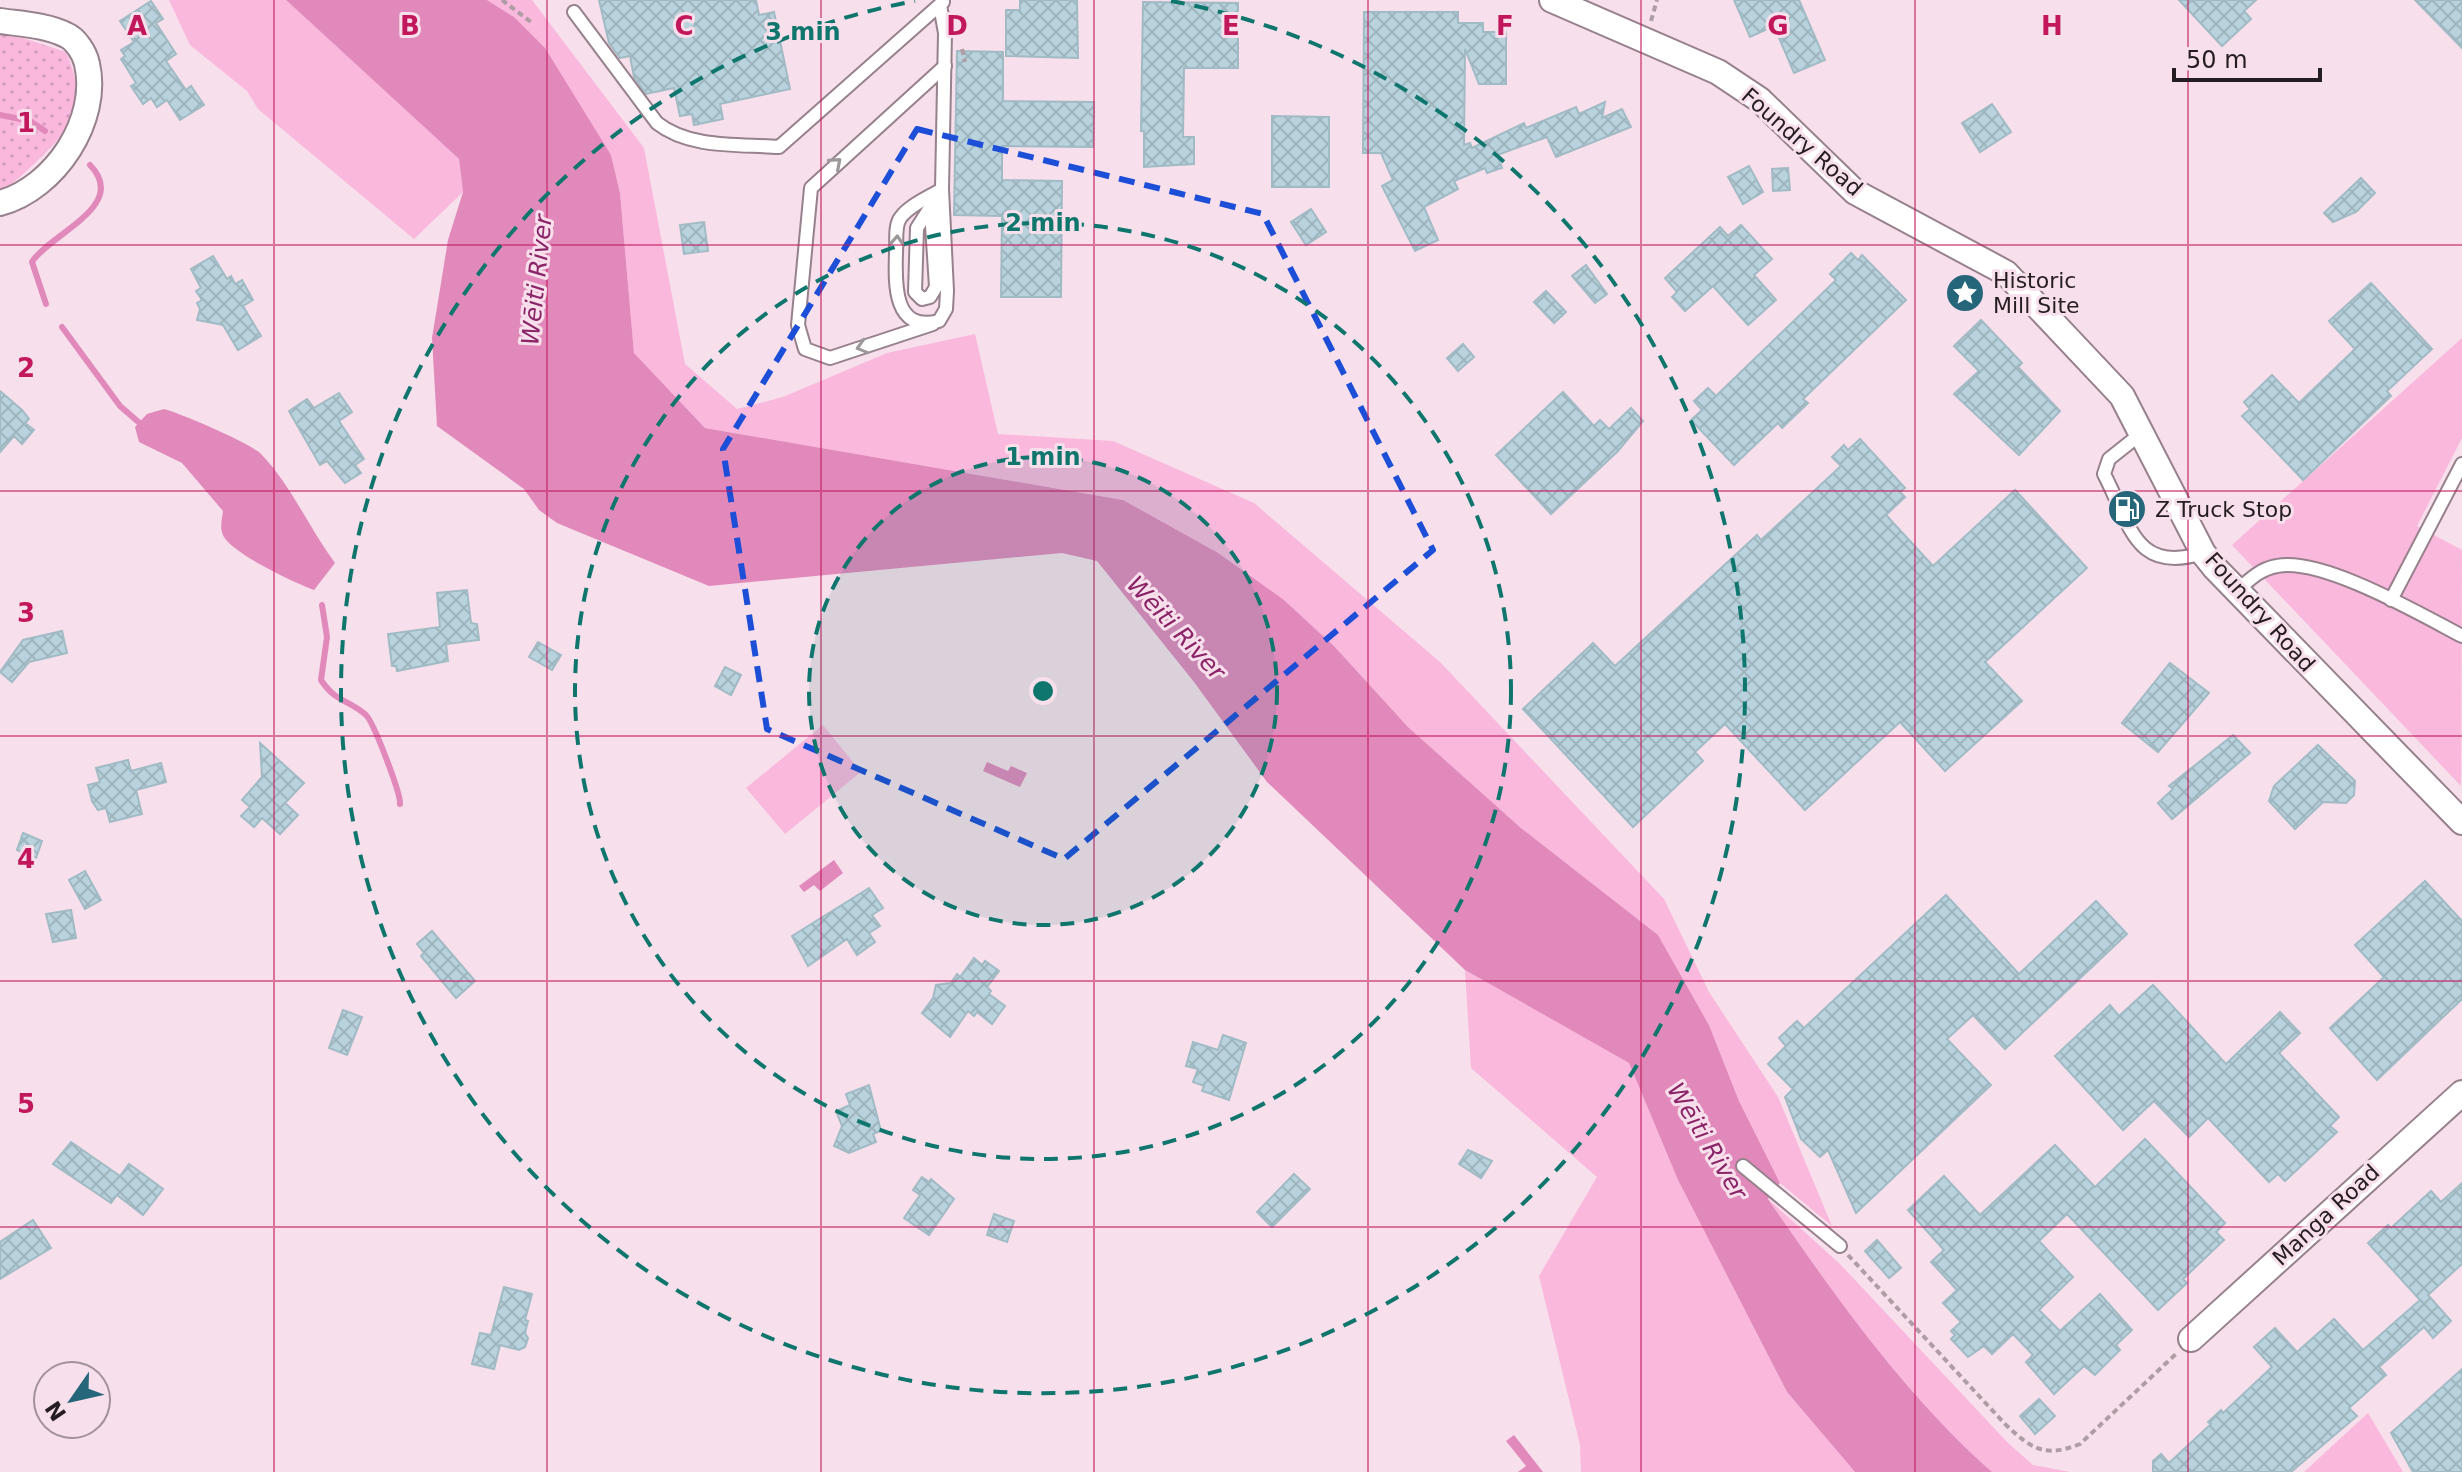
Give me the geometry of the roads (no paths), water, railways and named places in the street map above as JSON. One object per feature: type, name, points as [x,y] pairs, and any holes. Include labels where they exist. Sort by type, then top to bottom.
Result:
[{"type":"street","name":"Foundry Road","points":[[1552,0],[1718,72],[1760,100],[1855,192],[2006,273],[2122,396],[2203,553],[2235,593],[2462,822]]},
{"type":"street","points":[[0,21],[69,35],[85,56],[90,77],[89,107],[82,128],[64,155],[15,199],[0,203]]},
{"type":"street","name":"Manga Road","points":[[2191,1339],[2462,1093]]},
{"type":"lane","points":[[574,12],[657,123],[668,132],[691,140],[779,147],[942,2]]},
{"type":"lane","points":[[942,2],[945,28],[945,66],[942,189],[946,309],[936,323],[902,337],[830,358],[805,349],[798,325],[811,188],[945,66]]},
{"type":"lane","points":[[942,189],[932,225],[936,287],[930,297],[922,299],[915,290],[917,228],[942,189]]},
{"type":"lane","points":[[936,323],[907,314],[895,290],[898,221],[942,189]]},
{"type":"lane","points":[[2143,432],[2109,459],[2104,474],[2143,549],[2159,559],[2180,560],[2203,553]]},
{"type":"lane","points":[[2391,600],[2462,464]]},
{"type":"lane","points":[[2235,593],[2267,568],[2294,565],[2319,570],[2391,600],[2462,636]]},
{"type":"lane","points":[[1743,1166],[1840,1246]]},
{"type":"water","name":"Wēiti River","points":[[286,0],[487,0],[514,17],[545,48],[611,155],[620,193],[634,353],[705,428],[1123,500],[1218,553],[1284,600],[1334,646],[1408,727],[1521,828],[1658,935],[1709,1025],[1739,1101],[1780,1183],[1768,1199],[1872,1342],[1929,1410],[1992,1472],[1855,1472],[1787,1392],[1678,1180],[1629,1063],[1465,970],[1267,782],[1194,682],[1097,561],[1062,553],[709,586],[557,523],[539,510],[524,489],[437,426],[432,338],[448,240],[463,192],[459,159]]},
{"type":"water","points":[[164,409],[243,443],[261,454],[272,466],[335,563],[314,590],[265,567],[230,544],[222,531],[223,511],[182,463],[139,442],[135,427],[147,414]]},
{"type":"water","points":[[987,762],[1008,771],[1011,766],[1027,773],[1020,787],[983,771]]},
{"type":"water","points":[[834,860],[843,873],[820,891],[814,885],[804,892],[799,886]]},
{"type":"water","points":[[1514,1435],[1543,1472],[1518,1472],[1526,1466],[1506,1441]]},
{"type":"waterway","points":[[0,115],[30,121],[45,131]]},
{"type":"waterway","points":[[46,304],[32,262],[94,206],[100,194],[100,180],[90,165]]},
{"type":"waterway","points":[[62,327],[120,406],[143,426]]},
{"type":"waterway","points":[[322,605],[327,637],[321,680],[332,693],[360,710],[370,721],[392,774],[400,804]]},
{"type":"place","name":"Historic Mill Site","points":[[1965,293]]},
{"type":"place","name":"Z Truck Stop","points":[[2127,509]]}]
